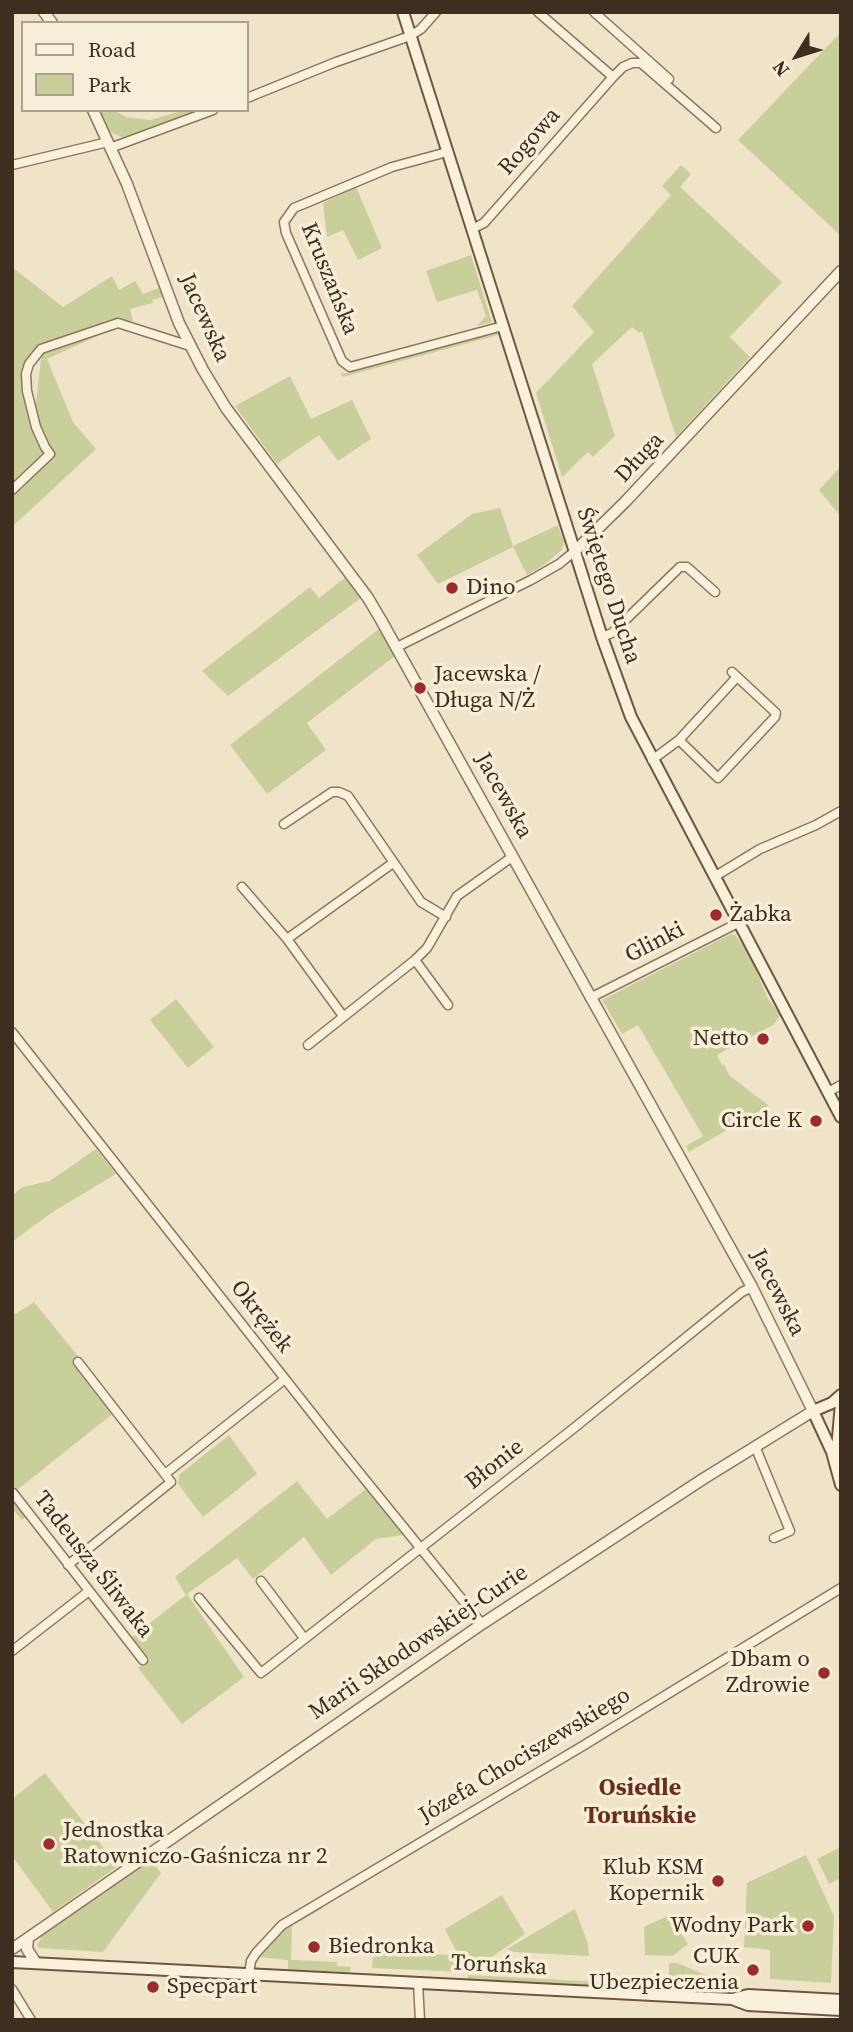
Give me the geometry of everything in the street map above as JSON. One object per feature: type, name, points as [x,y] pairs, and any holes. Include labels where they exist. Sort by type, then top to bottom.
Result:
[{"type":"main road","name":"Świętego Ducha","points":[[402,12],[602,637],[627,707],[652,760],[841,1117]]},
{"type":"main road","name":"Marii Skłodowskiej-Curie","points":[[813,1412],[832,1403],[841,1395]]},
{"type":"main road","points":[[836,1464],[841,1403]]},
{"type":"main road","name":"Jacewska","points":[[813,1412],[836,1464],[841,1485]]},
{"type":"main road","name":"Toruńska","points":[[12,1962],[732,1999],[748,2004],[841,2010]]},
{"type":"main road","name":"Toruńska","points":[[732,1999],[748,1995],[841,2000]]},
{"type":"street","points":[[248,98],[410,36],[421,29],[436,12]]},
{"type":"street","points":[[537,12],[613,77]]},
{"type":"street","points":[[593,12],[669,79]]},
{"type":"street","name":"Rogowa","points":[[472,229],[484,223],[622,67],[641,63],[716,128]]},
{"type":"street","name":"Jacewska","points":[[94,112],[190,346],[226,408],[368,598],[397,647],[752,1287],[813,1412]]},
{"type":"street","points":[[12,165],[52,154],[109,145],[206,112]]},
{"type":"street","name":"Kruszańska","points":[[447,152],[392,167],[294,208],[284,222],[286,233],[342,361],[351,367],[503,326]]},
{"type":"street","name":"Długa","points":[[397,647],[531,580],[575,551],[625,502],[841,271]]},
{"type":"street","points":[[12,490],[50,454],[36,426],[27,391],[26,374],[29,364],[41,349],[118,323],[190,346]]},
{"type":"street","points":[[602,637],[612,634],[680,567],[687,567],[715,592]]},
{"type":"street","points":[[652,760],[679,740],[735,674],[776,713],[775,718],[718,778],[679,740]]},
{"type":"street","points":[[284,824],[332,792],[348,796],[421,902],[446,917]]},
{"type":"street","points":[[714,877],[760,849],[841,811]]},
{"type":"street","points":[[308,1045],[415,960],[427,948],[457,897],[512,857]]},
{"type":"street","points":[[287,939],[393,863]]},
{"type":"street","points":[[242,887],[287,939],[343,1016]]},
{"type":"street","name":"Glinki","points":[[590,998],[738,923]]},
{"type":"street","points":[[415,960],[449,1005]]},
{"type":"street","name":"Okrężek","points":[[12,1032],[482,1624]]},
{"type":"street","points":[[828,1092],[841,1085]]},
{"type":"street","name":"Błonie","points":[[199,1598],[261,1673],[574,1428],[742,1292],[752,1287]]},
{"type":"street","points":[[68,1564],[171,1482],[78,1362]]},
{"type":"street","points":[[165,1474],[285,1379]]},
{"type":"street","name":"Marii Skłodowskiej-Curie","points":[[12,1949],[482,1624],[755,1446],[813,1412]]},
{"type":"street","points":[[755,1446],[790,1531],[774,1538]]},
{"type":"street","name":"Tadeusza Śliwaka","points":[[13,1493],[143,1660]]},
{"type":"street","points":[[261,1581],[304,1638]]},
{"type":"street","name":"Józefa Chociszewskiego","points":[[249,1974],[251,1961],[256,1953],[282,1924],[581,1747],[841,1588]]},
{"type":"street","points":[[12,1651],[89,1591]]},
{"type":"street","points":[[28,1938],[27,1949],[36,1963]]},
{"type":"street","points":[[418,1983],[420,2020]]},
{"type":"street","points":[[12,1989],[31,2020]]},
{"type":"green space","points":[[839,34],[841,36],[841,236],[738,140]]},
{"type":"green space","points":[[99,112],[117,112],[126,117],[150,120],[178,112],[194,112],[122,137],[108,131]]},
{"type":"green space","points":[[681,165],[691,174],[680,187],[782,282],[730,337],[750,357],[676,437],[642,331],[639,333],[632,327],[592,364],[615,436],[593,457],[588,452],[562,477],[536,393],[594,332],[572,306],[671,195],[662,186]]},
{"type":"green space","points":[[356,187],[382,248],[358,260],[343,230],[327,237],[323,203]]},
{"type":"green space","points":[[471,255],[492,322],[477,326],[486,316],[477,290],[437,302],[426,271]]},
{"type":"green space","points":[[12,267],[63,307],[112,276],[119,290],[135,281],[143,294],[159,288],[163,297],[152,300],[153,303],[130,309],[133,321],[118,320],[39,348],[30,355],[23,374],[24,389],[27,409],[43,450],[35,409],[42,351],[117,327],[47,359],[73,422],[96,449],[12,527]]},
{"type":"green space","points":[[497,332],[498,335],[343,377],[341,374]]},
{"type":"green space","points":[[290,376],[311,419],[352,400],[371,439],[338,461],[319,435],[277,464],[235,406]]},
{"type":"green space","points":[[841,466],[841,517],[819,490]]},
{"type":"green space","points":[[500,508],[513,546],[558,525],[564,542],[562,550],[527,575],[513,547],[438,584],[417,555],[472,514]]},
{"type":"green space","points":[[346,577],[361,598],[228,696],[202,671],[310,587],[319,598]]},
{"type":"green space","points":[[380,628],[395,656],[307,723],[326,750],[267,794],[230,745]]},
{"type":"green space","points":[[731,934],[735,935],[749,953],[768,999],[781,1015],[773,1025],[717,1055],[729,1075],[769,1106],[689,1152],[686,1146],[703,1136],[638,1025],[622,1034],[602,1000]]},
{"type":"green space","points":[[176,999],[214,1047],[188,1068],[150,1020]]},
{"type":"green space","points":[[96,1149],[116,1174],[51,1213],[12,1242],[12,1196],[22,1187],[50,1181]]},
{"type":"green space","points":[[34,1302],[120,1408],[17,1490],[33,1511],[22,1520],[12,1508],[12,1316]]},
{"type":"green space","points":[[229,1435],[257,1474],[203,1517],[178,1484],[179,1475]]},
{"type":"green space","points":[[297,1481],[327,1519],[366,1489],[403,1535],[376,1539],[331,1575],[304,1537],[253,1579],[237,1558],[187,1594],[244,1677],[182,1724],[138,1668],[150,1659],[132,1637],[186,1595],[175,1577]]},
{"type":"green space","points":[[45,1773],[118,1866],[53,1912],[12,1856],[12,1799]]},
{"type":"green space","points":[[841,1847],[841,1878],[829,1884],[817,1859]]},
{"type":"green space","points":[[806,1855],[834,1916],[831,1983],[770,1979],[770,1950],[744,1947],[747,1883]]},
{"type":"green space","points":[[148,1861],[161,1873],[103,1952],[39,1948],[39,1936]]},
{"type":"green space","points":[[502,1895],[525,1934],[477,1967],[466,1971],[445,1929]]},
{"type":"green space","points":[[322,1905],[323,1908],[292,1926],[291,1960],[337,1962],[337,1966],[351,1967],[350,1972],[288,1970],[288,1960],[259,1957],[284,1927]]},
{"type":"green space","points":[[575,1909],[588,1944],[589,1956],[514,1952],[507,1949]]},
{"type":"green space","points":[[669,1915],[688,1944],[673,1956],[645,1955],[644,1927]]},
{"type":"green space","points":[[373,1951],[453,1955],[457,1956],[462,1972],[372,1968]]},
{"type":"green space","points":[[669,1963],[677,1963],[713,1978],[714,1983],[669,1982]]},
{"type":"green space","points":[[468,1975],[621,1983],[621,1987],[468,1979]]},
{"type":"place","name":"Dino","points":[[452,588]]},
{"type":"place","name":"Jacewska / Długa N/Ż","points":[[420,688]]},
{"type":"place","name":"Żabka","points":[[716,915]]},
{"type":"place","name":"Netto","points":[[763,1039]]},
{"type":"place","name":"Circle K","points":[[816,1121]]},
{"type":"place","name":"Dbam o Zdrowie","points":[[824,1673]]},
{"type":"place","name":"Jednostka Ratowniczo-Gaśnicza nr 2","points":[[49,1844]]},
{"type":"place","name":"Klub KSM Kopernik","points":[[718,1881]]},
{"type":"place","name":"Wodny Park","points":[[808,1926]]},
{"type":"place","name":"Biedronka","points":[[314,1947]]},
{"type":"place","name":"CUK Ubezpieczenia","points":[[753,1970]]},
{"type":"place","name":"Specpart","points":[[153,1987]]},
{"type":"district","name":"Osiedle Toruńskie","points":[[640,1803]]}]
